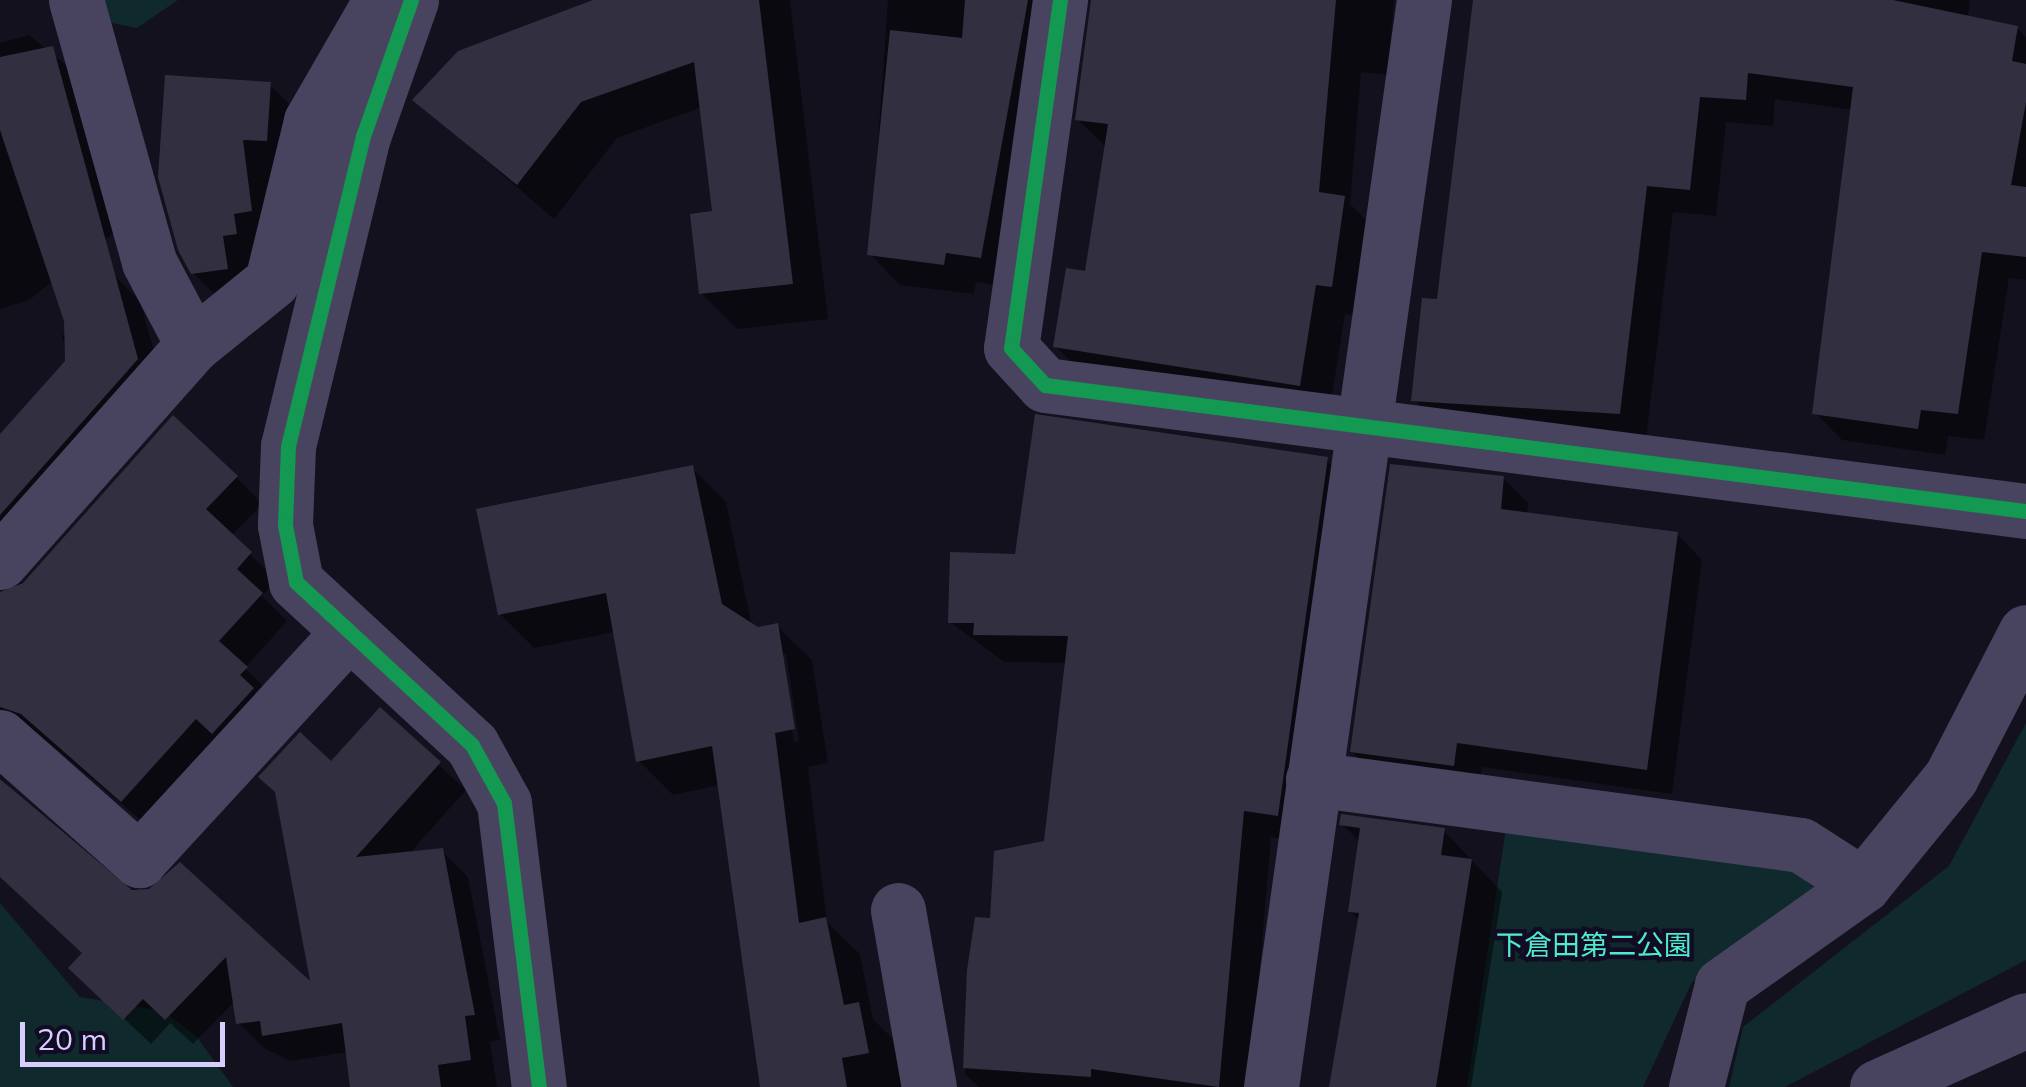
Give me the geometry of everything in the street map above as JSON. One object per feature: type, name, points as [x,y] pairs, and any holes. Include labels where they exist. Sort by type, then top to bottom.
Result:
[{"type":"street","points":[[76,0],[149,262],[193,344]]},
{"type":"street","points":[[0,562],[193,344],[272,281],[310,121],[374,12],[393,0]]},
{"type":"street","points":[[411,0],[363,136],[288,446],[285,525],[296,582],[346,635],[472,745],[504,803],[538,1087]]},
{"type":"street","points":[[1060,0],[1011,348],[1046,385],[2026,511]]},
{"type":"street","points":[[1271,1087],[1424,0]]},
{"type":"street","points":[[1696,1087],[1722,984],[1863,884],[1951,777],[2026,632]]},
{"type":"street","points":[[0,737],[139,860],[346,635]]},
{"type":"street","points":[[1312,779],[1801,845],[1863,884]]},
{"type":"street","points":[[898,910],[930,1087]]},
{"type":"street","points":[[1877,1087],[2026,1020]]},
{"type":"green space","points":[[53,0],[178,0],[137,28],[76,16]]},
{"type":"green space","points":[[2026,723],[2026,960],[1785,1087],[1729,1087],[1743,1027],[1949,866]]},
{"type":"green space","name":"下倉田第二公園","points":[[1507,822],[1795,868],[1824,884],[1692,982],[1643,1087],[1467,1087]]},
{"type":"green space","points":[[0,903],[80,997],[163,1011],[197,1037],[233,1087],[0,1087]]},
{"type":"building","points":[[593,0],[759,0],[793,284],[699,294],[690,214],[712,211],[694,62],[581,102],[517,185],[412,100],[458,51]]},
{"type":"building","points":[[965,0],[1028,0],[981,258],[946,253],[944,265],[867,255],[890,30],[962,38]]},
{"type":"building","points":[[1091,0],[1336,0],[1319,192],[1345,196],[1332,287],[1316,285],[1300,386],[1053,347],[1066,268],[1085,271],[1108,124],[1075,120]]},
{"type":"building","points":[[1473,0],[1893,0],[2018,26],[2012,61],[2026,64],[2026,102],[2011,185],[2026,187],[2026,257],[1982,252],[1958,414],[1921,410],[1918,429],[1812,414],[1853,87],[1748,73],[1746,100],[1700,97],[1690,190],[1647,186],[1620,414],[1411,401],[1422,298],[1437,299]]},
{"type":"building","points":[[53,46],[138,359],[0,515],[0,434],[65,361],[64,321],[0,130],[0,57]]},
{"type":"building","points":[[165,75],[271,82],[267,141],[243,140],[252,211],[234,214],[237,234],[223,236],[228,269],[191,274],[178,250],[158,177]]},
{"type":"building","points":[[1035,414],[1328,457],[1278,816],[1244,811],[1219,1087],[1091,1069],[1091,1077],[963,1068],[967,970],[975,917],[990,918],[994,851],[1044,841],[1068,636],[973,635],[974,623],[948,623],[950,552],[1015,554]]},
{"type":"building","points":[[173,415],[238,476],[206,509],[252,552],[237,569],[263,593],[219,641],[248,667],[240,675],[254,688],[212,734],[196,719],[121,802],[21,714],[0,707],[0,592],[23,583]]},
{"type":"building","points":[[1390,464],[1504,476],[1501,509],[1678,532],[1647,770],[1457,743],[1454,766],[1350,752]]},
{"type":"building","points":[[693,465],[722,604],[758,627],[778,623],[795,729],[775,733],[799,923],[826,917],[844,1005],[859,1002],[869,1053],[842,1058],[847,1087],[760,1087],[712,746],[636,762],[606,593],[498,615],[476,509]]},
{"type":"building","points":[[380,707],[441,762],[356,857],[443,848],[475,1015],[465,1016],[471,1060],[438,1065],[441,1087],[350,1087],[342,1023],[262,1036],[260,1021],[236,1024],[226,957],[165,1020],[143,999],[123,1020],[68,968],[82,953],[0,877],[0,779],[132,890],[149,889],[180,862],[310,981],[275,792],[258,777],[300,732],[331,761]]},
{"type":"building","points":[[1341,814],[1445,828],[1441,855],[1472,859],[1436,1087],[1329,1087],[1359,913],[1348,912],[1360,828],[1339,825]]},
{"type":"cycle path","points":[[411,0],[363,136],[288,446],[285,525],[296,582],[472,745],[504,803],[539,1087]]},
{"type":"cycle path","points":[[1060,0],[1011,348],[1045,385],[2026,511]]}]
